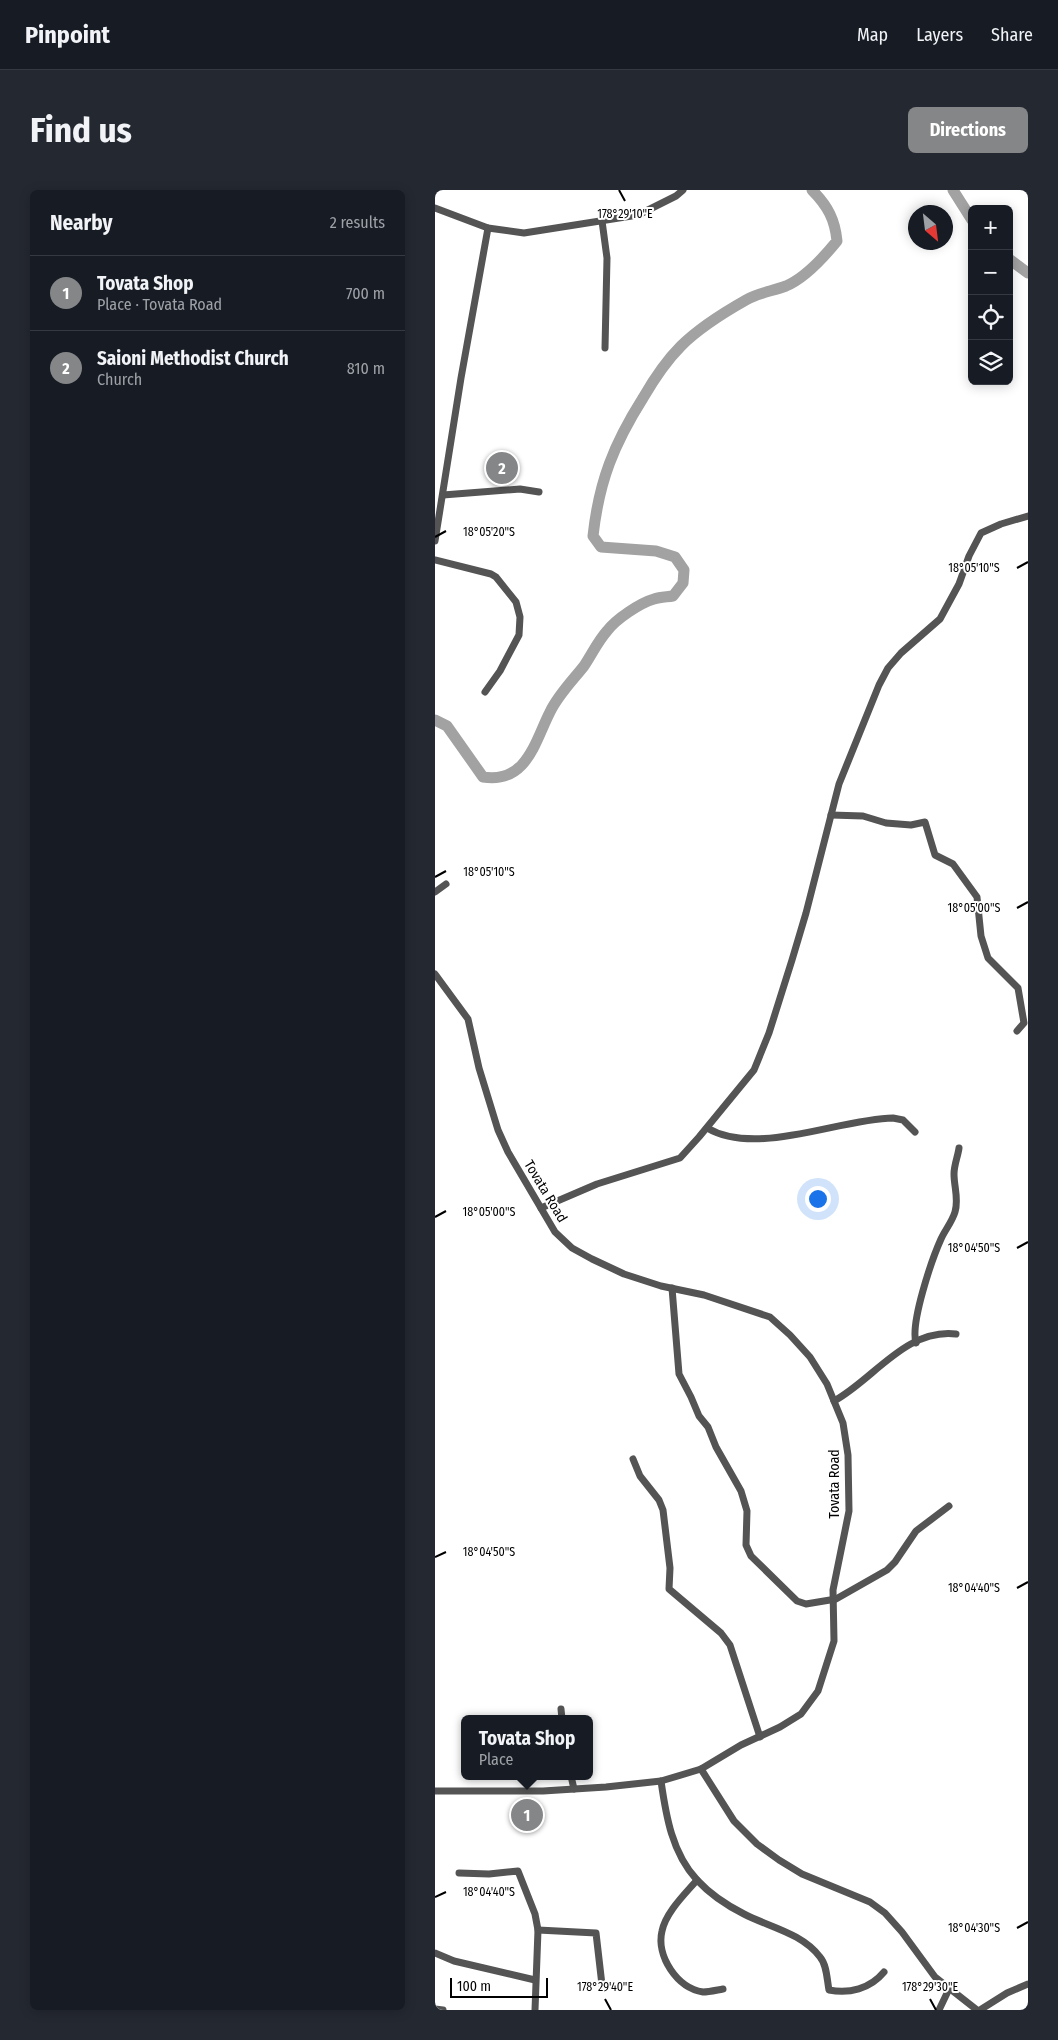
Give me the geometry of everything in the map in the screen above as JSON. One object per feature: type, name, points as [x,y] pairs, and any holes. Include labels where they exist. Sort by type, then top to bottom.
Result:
[{"type":"street","points":[[435,208],[488,228],[524,233],[638,215],[676,196],[683,190]]},
{"type":"street","points":[[602,221],[607,258],[605,348]]},
{"type":"street","points":[[435,541],[461,378],[488,228]]},
{"type":"street","points":[[443,495],[520,488],[539,492]]},
{"type":"street","points":[[541,1208],[597,1184],[680,1158],[754,1070],[769,1033],[806,913],[842,775],[870,705],[888,668],[901,653],[940,619],[959,584],[969,556],[981,533],[1001,524],[1028,516]]},
{"type":"street","points":[[435,560],[491,574],[496,577],[516,602],[519,618],[519,635],[501,671],[485,692]]},
{"type":"street","points":[[831,815],[863,816],[886,823],[911,825],[925,822],[935,855],[953,864],[977,896],[981,936],[989,958],[1018,988],[1024,1023],[1017,1031]]},
{"type":"street","points":[[435,892],[446,884]]},
{"type":"street","name":"Tovata Road","points":[[435,974],[468,1019],[479,1068],[498,1130],[508,1152],[555,1232],[572,1248],[592,1260],[624,1274],[704,1295],[770,1317],[791,1335],[810,1357],[827,1384],[843,1423],[848,1455],[849,1511],[833,1590],[834,1641],[818,1691],[801,1714],[781,1727],[741,1745],[701,1769],[661,1781],[573,1789],[435,1791]]},
{"type":"street","points":[[707,1128],[724,1136],[750,1140],[893,1118],[903,1120],[915,1132]]},
{"type":"street","points":[[916,1343],[915,1325],[923,1291],[941,1239],[953,1218],[957,1206],[954,1172],[959,1148]]},
{"type":"street","points":[[672,1288],[679,1374],[699,1416],[708,1427],[716,1447],[741,1491],[747,1511],[746,1545],[749,1552],[797,1601],[806,1604],[833,1600],[887,1570],[895,1562],[916,1531],[949,1506]]},
{"type":"street","points":[[834,1402],[892,1357],[916,1343],[934,1335],[956,1334]]},
{"type":"street","points":[[633,1459],[640,1476],[659,1500],[663,1510],[670,1568],[669,1589],[727,1640],[733,1650],[759,1737]]},
{"type":"street","points":[[561,1709],[562,1715]]},
{"type":"street","points":[[701,1769],[734,1821],[757,1844],[803,1874],[870,1902],[885,1913],[903,1932],[935,1977],[978,2010],[1007,1993],[1028,1984]]},
{"type":"street","points":[[572,1780],[573,1789]]},
{"type":"street","points":[[661,1781],[668,1822],[676,1847],[697,1880],[718,1898],[744,1914],[784,1931],[806,1943],[821,1958],[829,1990],[845,1992],[860,1989],[871,1984],[884,1972]]},
{"type":"street","points":[[459,1873],[489,1874],[517,1871],[535,1914],[538,1930],[535,2010]]},
{"type":"street","points":[[697,1880],[670,1914],[662,1930],[662,1948],[669,1967],[677,1979],[688,1986],[704,1992],[723,1989]]},
{"type":"street","points":[[538,1930],[596,1933],[602,1985]]},
{"type":"street","points":[[435,1953],[462,1963],[535,1980]]},
{"type":"street","points":[[939,2010],[949,1989]]},
{"type":"street","points":[[435,2008],[443,2010]]},
{"type":"waterway","points":[[435,720],[447,726],[483,777],[498,777],[510,774],[520,767],[527,758],[557,700],[584,666],[611,626],[648,601],[673,596],[683,583],[684,570],[675,557],[656,551],[601,547],[593,536],[599,498],[609,464],[624,431],[651,384],[681,346],[712,321],[746,300],[786,286],[800,278],[837,241],[830,214],[812,190]]},
{"type":"waterway","points":[[953,190],[968,214]]},
{"type":"waterway","points":[[1013,262],[1028,273]]},
{"type":"place","name":"Saioni Methodist Church","points":[[502,468]]},
{"type":"place","name":"Tovata Shop","points":[[527,1815]]}]
